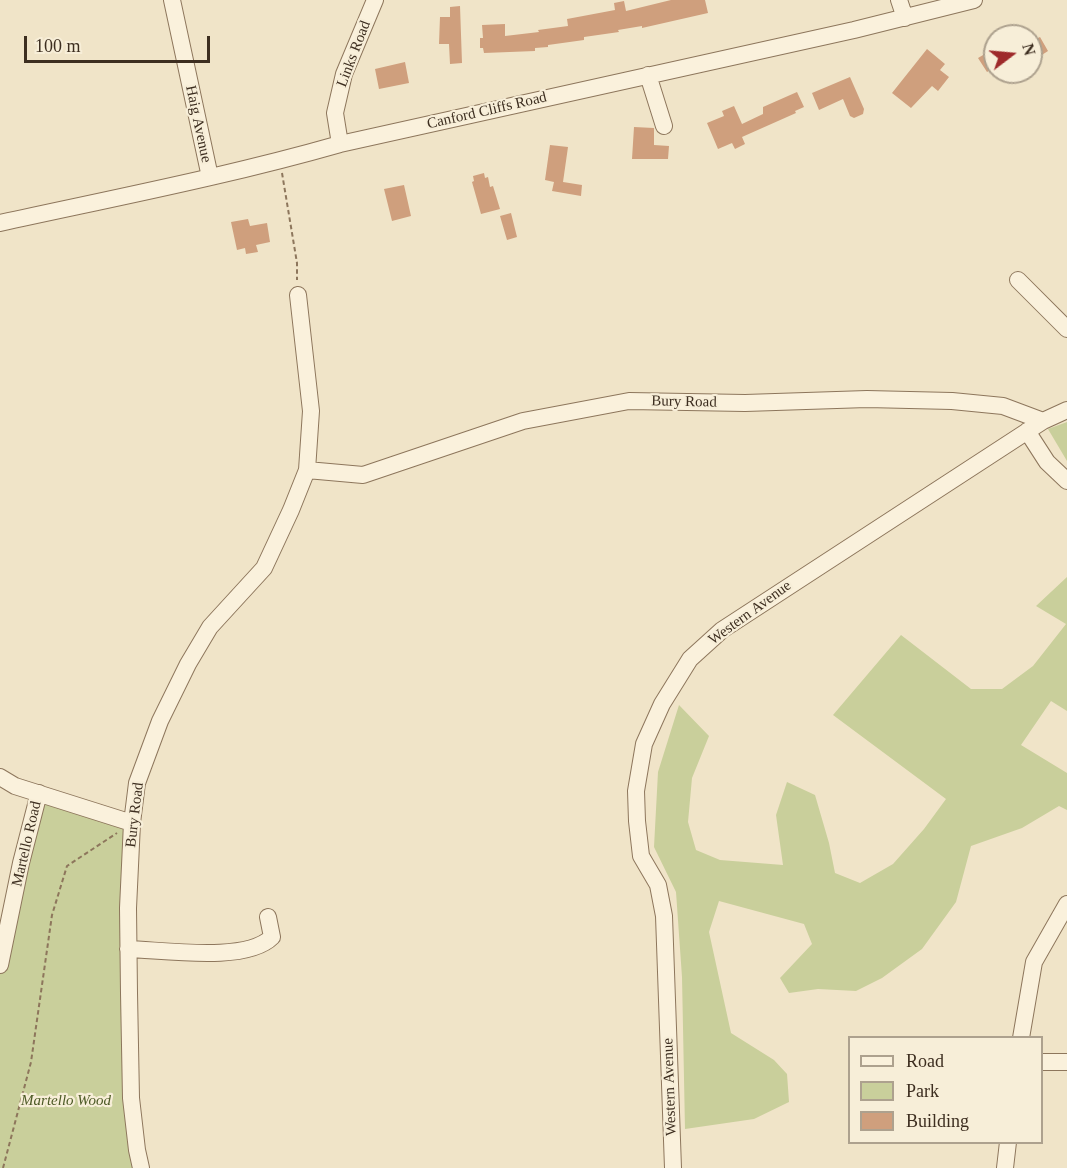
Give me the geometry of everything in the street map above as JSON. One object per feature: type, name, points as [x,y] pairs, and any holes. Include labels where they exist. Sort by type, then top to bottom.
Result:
[{"type":"street","name":"Haig Avenue","points":[[172,0],[210,177]]},
{"type":"street","name":"Links Road","points":[[340,144],[335,113],[344,74],[375,0]]},
{"type":"street","points":[[899,0],[913,10]]},
{"type":"street","name":"Canford Cliffs Road","points":[[0,223],[280,161],[340,144],[648,75],[913,10],[974,0]]},
{"type":"street","points":[[648,75],[664,126]]},
{"type":"street","points":[[1018,279],[1067,329]]},
{"type":"street","name":"Bury Road","points":[[141,1168],[131,1098],[128,949],[132,823],[137,783],[160,721],[188,664],[210,627],[264,568],[307,470],[311,411],[298,295]]},
{"type":"street","name":"Bury Road","points":[[307,470],[363,476],[523,421],[629,401],[745,403],[867,399],[952,401],[1003,406],[1043,421]]},
{"type":"street","points":[[1043,421],[1067,410]]},
{"type":"street","name":"Western Avenue","points":[[673,1168],[664,916],[658,885],[641,856],[636,791],[644,744],[662,704],[690,659],[722,630],[1043,421]]},
{"type":"street","points":[[1027,431],[1047,462],[1067,481]]},
{"type":"street","name":"Martello Road","points":[[0,777],[15,786],[132,823]]},
{"type":"street","name":"Martello Road","points":[[0,965],[21,863],[39,793]]},
{"type":"street","points":[[1021,1036],[1034,962],[1067,904]]},
{"type":"street","points":[[128,949],[220,954],[242,951],[267,942],[272,937],[268,916]]},
{"type":"street","points":[[1043,1062],[1067,1062]]},
{"type":"street","points":[[1005,1168],[1008,1144]]},
{"type":"path","points":[[280,161],[297,263],[298,295]]},
{"type":"path","points":[[3,1168],[32,1062],[52,915],[67,866],[132,823]]},
{"type":"green space","points":[[1067,422],[1067,461],[1048,429]]},
{"type":"green space","points":[[1067,577],[1067,711],[1051,701],[1021,745],[1067,773],[1067,810],[1059,806],[1022,828],[971,846],[956,902],[922,949],[882,978],[856,991],[818,989],[789,993],[780,978],[812,944],[804,924],[719,901],[709,932],[731,1033],[774,1060],[787,1074],[789,1102],[754,1119],[685,1129],[682,977],[676,892],[654,847],[658,772],[679,705],[709,736],[692,778],[688,822],[696,850],[720,860],[783,865],[776,815],[787,782],[815,795],[835,873],[860,883],[893,864],[924,829],[946,799],[833,715],[901,635],[971,689],[1002,689],[1033,666],[1066,624],[1036,606]]},
{"type":"green space","name":"Martello Wood","points":[[39,793],[132,823],[128,908],[141,1168],[0,1168],[0,966]]},
{"type":"building","points":[[671,0],[705,0],[708,13],[642,28],[642,26],[584,37],[584,40],[535,48],[535,51],[484,53],[483,48],[480,48],[480,38],[483,38],[482,25],[505,24],[505,36],[539,32],[538,30],[568,26],[567,19],[615,10],[614,3],[624,1],[626,11]]},
{"type":"building","points":[[460,6],[462,63],[450,64],[449,44],[439,44],[440,17],[450,17],[450,7]]},
{"type":"building","points":[[1043,42],[1048,51],[1043,54]]},
{"type":"building","points":[[927,49],[945,64],[940,70],[949,77],[938,91],[932,86],[911,108],[892,93]]},
{"type":"building","points":[[983,55],[983,66],[978,58]]},
{"type":"building","points":[[405,62],[409,83],[379,89],[375,69]]},
{"type":"building","points":[[850,77],[864,109],[863,114],[854,118],[850,116],[843,99],[819,110],[812,93]]},
{"type":"building","points":[[797,92],[804,107],[795,111],[796,113],[742,137],[745,144],[735,149],[732,143],[718,149],[707,123],[724,116],[722,111],[734,106],[742,124],[763,114],[763,107]]},
{"type":"building","points":[[634,127],[654,128],[654,145],[669,146],[668,159],[632,159]]},
{"type":"building","points":[[550,145],[568,147],[563,182],[582,185],[581,196],[552,191],[554,182],[545,180]]},
{"type":"building","points":[[484,173],[485,178],[488,177],[490,187],[493,186],[500,209],[481,214],[472,182],[474,181],[473,176]]},
{"type":"building","points":[[404,185],[411,216],[392,221],[384,189]]},
{"type":"building","points":[[511,213],[517,237],[507,240],[500,216]]},
{"type":"building","points":[[248,219],[250,226],[267,223],[270,242],[256,245],[258,252],[246,254],[245,248],[237,250],[231,222]]}]
